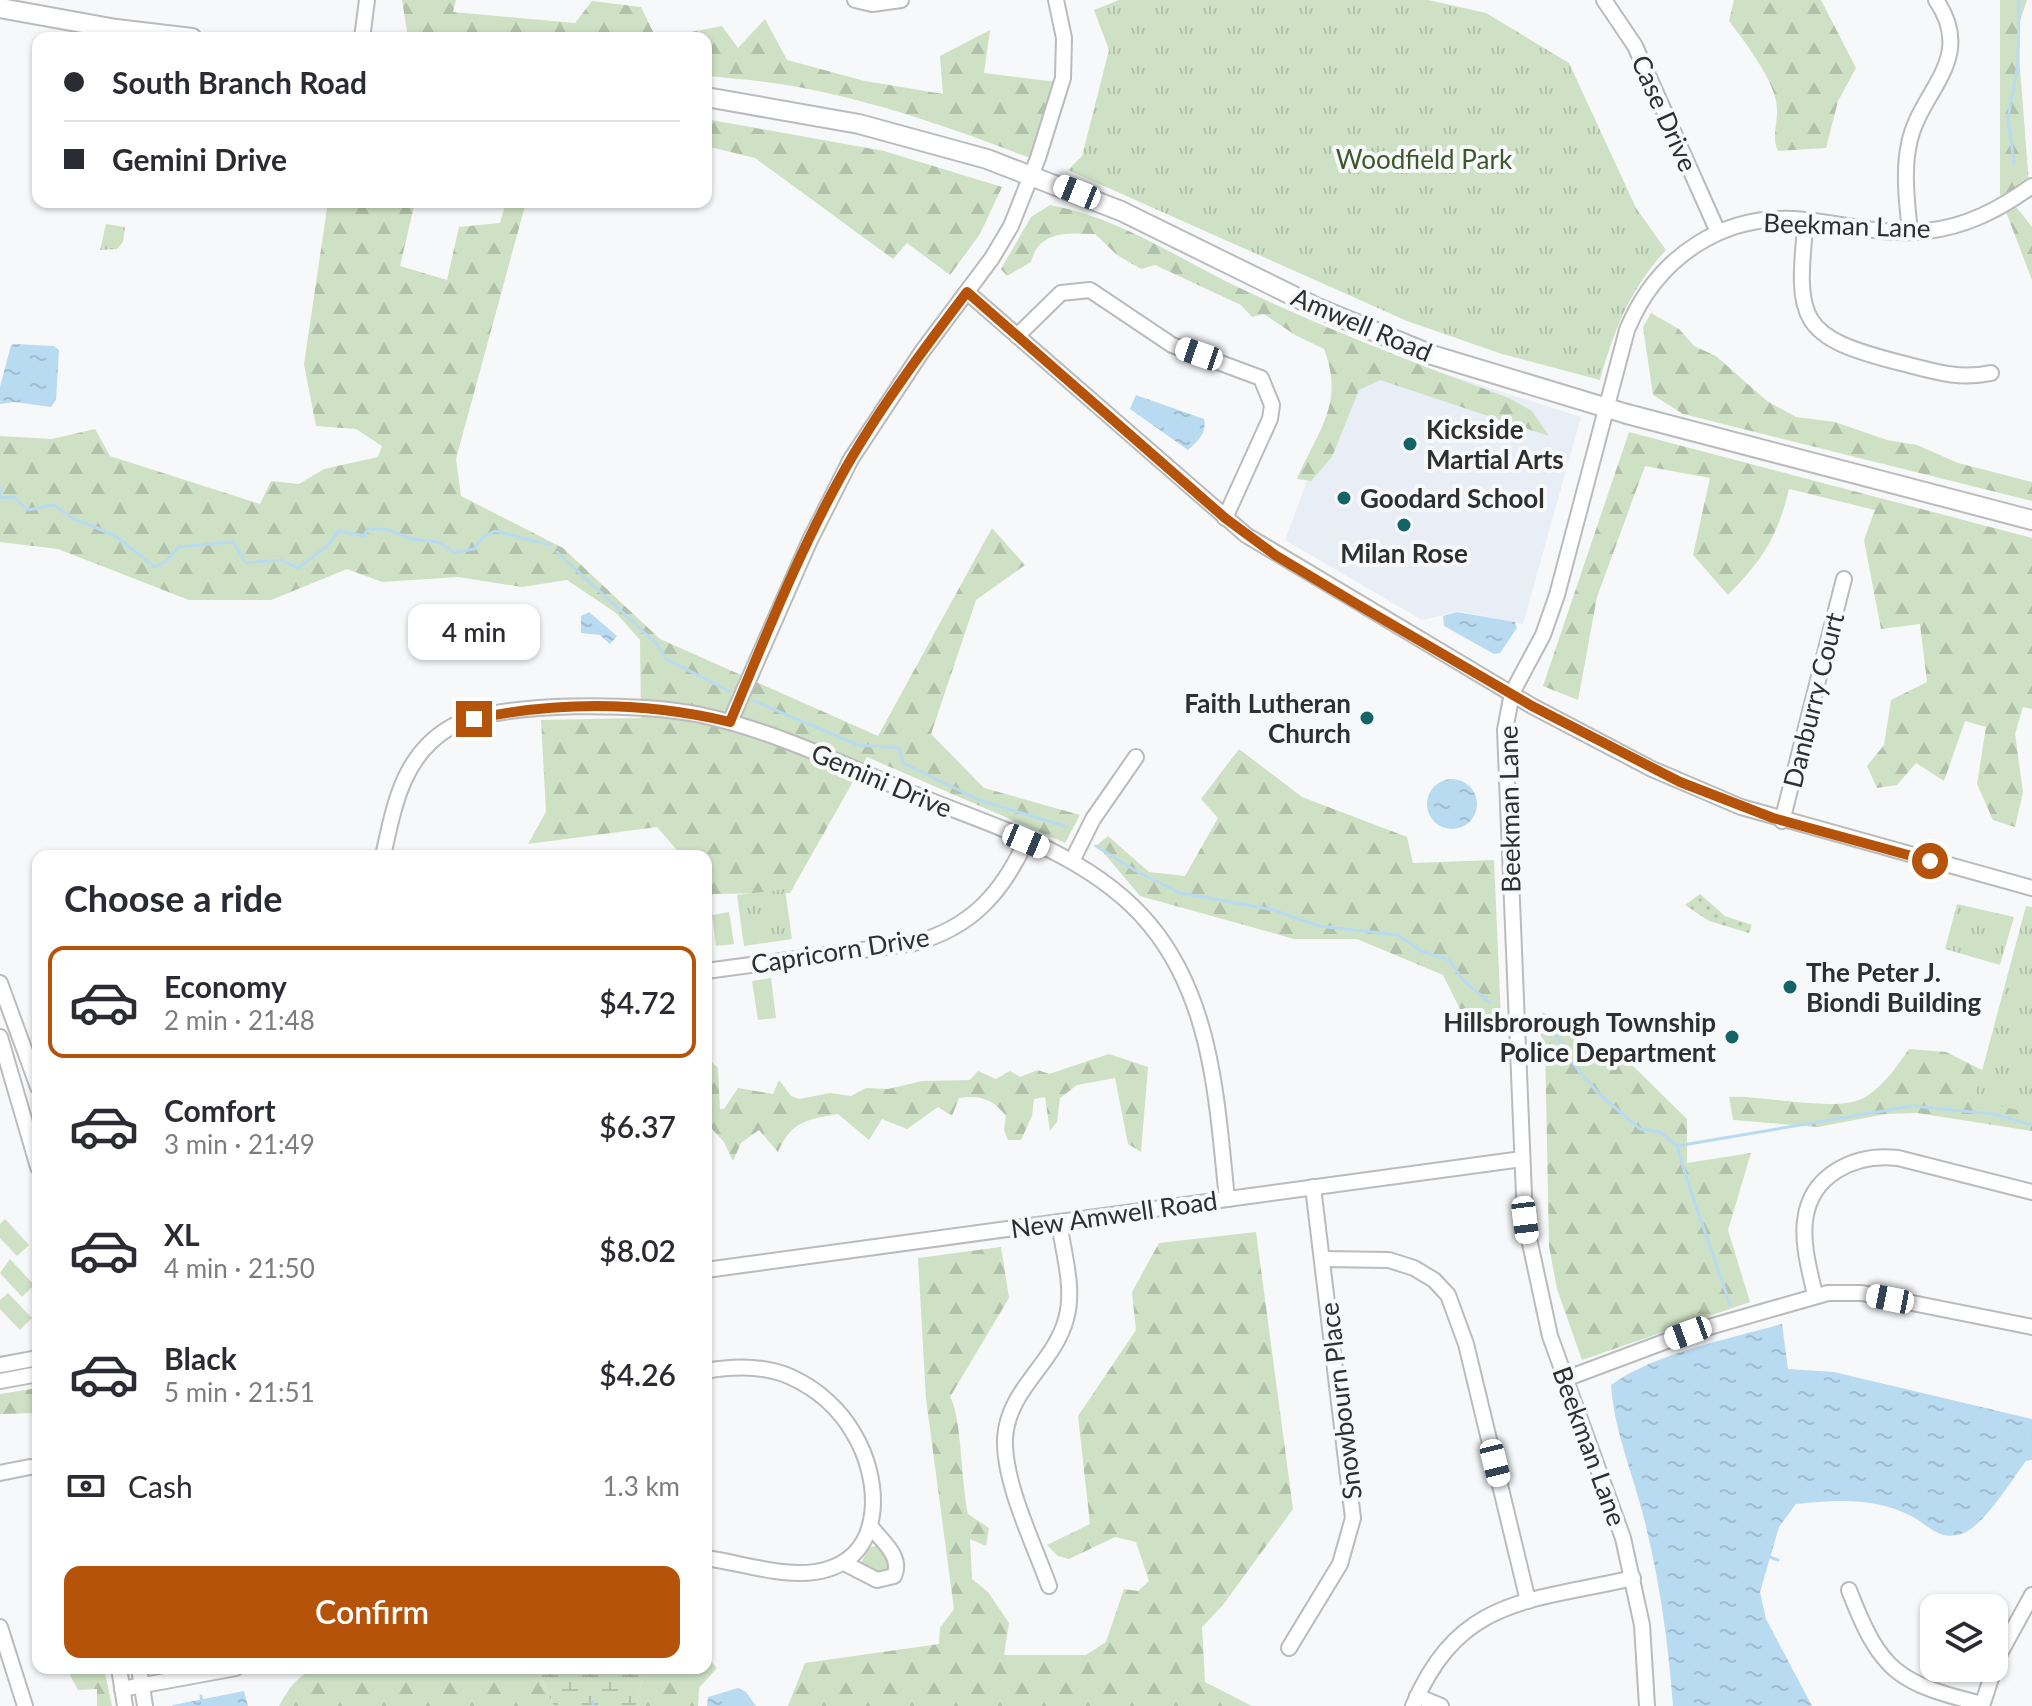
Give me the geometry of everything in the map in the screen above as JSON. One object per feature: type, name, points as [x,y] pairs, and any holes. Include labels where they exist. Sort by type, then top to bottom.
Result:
[{"type":"main road","points":[[0,8],[141,32]]},
{"type":"main road","name":"Amwell Road","points":[[712,98],[859,124],[1032,175],[1155,227],[1385,337],[1607,408],[2032,520]]},
{"type":"street","points":[[363,32],[367,0]]},
{"type":"street","points":[[855,0],[872,4],[901,0]]},
{"type":"street","points":[[730,722],[810,540],[851,459],[921,353],[1003,242],[1032,175],[1063,78],[1064,38],[1056,0]]},
{"type":"street","name":"Case Drive","points":[[1604,0],[1635,46],[1718,232]]},
{"type":"street","points":[[1910,232],[1908,145],[1943,77],[1950,50],[1945,16],[1936,0]]},
{"type":"street","name":"Beekman Lane","points":[[1647,1706],[1642,1625],[1633,1578],[1607,1489],[1542,1310],[1529,1248],[1522,1159],[1505,730],[1512,693],[1543,635],[1557,595],[1627,330],[1644,294],[1682,254],[1718,232],[1760,220],[1806,220],[1910,232],[1950,228],[1975,220],[2032,186]]},
{"type":"street","points":[[1806,220],[1800,265],[1801,295],[1815,325],[1831,340],[1853,351],[1957,378],[1991,373]]},
{"type":"street","points":[[1017,336],[1061,293],[1090,290],[1172,345],[1261,378],[1272,405],[1270,419],[1225,518]]},
{"type":"street","points":[[967,292],[1225,518],[1275,555],[1512,693],[1666,775],[1782,821],[2032,888]]},
{"type":"street","name":"Danburry Court","points":[[1782,821],[1844,579]]},
{"type":"street","name":"Gemini Drive","points":[[384,850],[402,780],[431,742],[461,723],[489,716],[607,705],[674,711],[730,722],[812,751],[1072,861],[1104,882],[1141,915],[1165,944],[1189,987],[1206,1039],[1227,1199]]},
{"type":"street","points":[[1072,861],[1093,819],[1136,757]]},
{"type":"street","name":"Capricorn Drive","points":[[712,970],[914,943],[940,935],[990,901],[1011,871],[1026,841]]},
{"type":"street","points":[[0,983],[32,1071]]},
{"type":"street","points":[[0,1037],[32,1121]]},
{"type":"street","points":[[1815,1295],[1804,1236],[1805,1218],[1819,1187],[1846,1164],[1881,1156],[1898,1158],[2032,1192]]},
{"type":"street","name":"New Amwell Road","points":[[712,1269],[1522,1159]]},
{"type":"street","name":"Snowbourn Place","points":[[1289,1648],[1340,1564],[1353,1518],[1313,1187]]},
{"type":"street","points":[[1049,1586],[1012,1481],[1005,1439],[1014,1403],[1056,1343],[1067,1317],[1068,1286],[1059,1222]]},
{"type":"street","points":[[1323,1259],[1389,1260],[1414,1268],[1434,1280],[1448,1295],[1462,1329],[1528,1601]]},
{"type":"street","points":[[1565,1379],[1688,1333],[1815,1295],[1862,1293],[2032,1327]]},
{"type":"street","points":[[0,1365],[32,1359]]},
{"type":"street","points":[[712,1370],[746,1367],[769,1370],[790,1377],[830,1403],[854,1433],[865,1455],[873,1497],[871,1527],[865,1540],[844,1563],[825,1570],[790,1571],[712,1559]]},
{"type":"street","points":[[0,1381],[32,1375]]},
{"type":"street","points":[[0,1473],[30,1467]]},
{"type":"street","points":[[844,1563],[877,1580],[894,1576],[897,1566],[895,1557],[871,1527]]},
{"type":"street","points":[[1441,1706],[1415,1701],[1440,1654],[1464,1630],[1502,1609],[1528,1601],[1633,1578]]},
{"type":"street","points":[[1849,1590],[1870,1640],[1900,1675],[1929,1692],[1982,1705],[1998,1657],[2032,1595]]},
{"type":"street","points":[[0,1627],[25,1706]]},
{"type":"street","points":[[120,1674],[125,1706]]},
{"type":"street","points":[[140,1674],[145,1706]]},
{"type":"street","points":[[122,1689],[203,1674]]},
{"type":"shaded area","points":[[1358,346],[1581,417],[1523,624],[1459,611],[1422,620],[1285,540]]},
{"type":"green space","points":[[402,0],[456,0],[453,12],[575,23],[592,1],[641,7],[653,32],[407,32]]},
{"type":"green space","name":"Woodfield Park","points":[[1119,0],[1428,0],[1486,13],[1569,63],[1636,208],[1666,250],[1633,295],[1611,344],[1600,380],[1502,354],[1407,321],[1068,170],[1082,156],[1109,50],[1094,10]]},
{"type":"green space","points":[[1734,0],[1821,0],[1856,68],[1838,101],[1826,148],[1778,151],[1775,141],[1775,98],[1759,63],[1729,21]]},
{"type":"green space","points":[[2000,0],[2027,0],[2017,30],[2029,184],[2010,199],[2032,227],[2032,280],[2000,196]]},
{"type":"green space","points":[[765,19],[787,60],[865,81],[943,94],[940,56],[990,30],[984,73],[1057,82],[1030,158],[857,100],[787,85],[712,77],[712,32],[691,32],[722,26],[738,48]]},
{"type":"green space","points":[[712,120],[884,151],[1002,187],[980,234],[950,275],[907,243],[893,259],[755,158],[712,147]]},
{"type":"green space","points":[[1050,205],[1076,211],[1126,230],[1309,320],[1509,398],[1532,411],[1549,436],[1380,380],[1359,390],[1332,457],[1311,481],[1297,479],[1320,431],[1330,401],[1330,368],[1324,349],[1295,335],[1264,314],[1252,317],[1241,305],[1155,265],[1141,269],[1117,255],[1095,234],[1065,234],[1048,239],[1035,252],[1031,262],[1007,276],[1001,269],[1031,217]]},
{"type":"green space","points":[[327,208],[414,208],[400,266],[447,280],[459,227],[500,223],[504,208],[524,208],[456,459],[461,496],[563,548],[660,639],[878,736],[992,528],[1025,565],[976,600],[931,734],[984,788],[1080,815],[1065,843],[867,757],[790,893],[712,895],[712,850],[677,850],[657,827],[528,844],[546,812],[541,720],[641,718],[640,640],[616,613],[567,580],[522,587],[458,577],[382,582],[347,569],[271,600],[189,600],[58,549],[0,542],[0,436],[52,439],[95,429],[110,456],[260,504],[271,481],[299,484],[324,469],[378,457],[382,446],[356,429],[316,426],[304,364]]},
{"type":"green space","points":[[106,224],[125,227],[123,242],[117,249],[100,250]]},
{"type":"green space","points":[[1651,313],[1679,329],[1694,346],[1716,356],[1767,401],[1796,417],[1835,422],[1887,440],[1917,445],[1958,463],[2032,482],[2032,501],[1683,414],[1653,395],[1643,327]]},
{"type":"green space","points":[[1629,432],[2032,538],[2032,709],[2023,707],[2015,734],[2023,792],[2015,827],[1993,820],[1977,784],[1986,727],[1965,721],[1944,781],[1916,763],[1897,785],[1877,788],[1867,766],[1884,745],[1891,700],[1927,682],[1920,624],[1881,629],[1864,540],[1875,510],[1789,489],[1780,521],[1767,547],[1728,595],[1693,555],[1710,478],[1645,466],[1597,597],[1578,700],[1543,686]]},
{"type":"green space","points":[[1239,749],[1302,797],[1407,837],[1413,863],[1494,860],[1501,1019],[1465,1019],[1443,975],[1357,939],[1294,939],[1140,896],[1097,845],[1108,836],[1149,872],[1185,876],[1218,818],[1201,799]]},
{"type":"green space","points":[[785,889],[792,939],[744,946],[737,895]]},
{"type":"green space","points":[[1700,894],[1725,916],[1752,925],[1749,933],[1709,921],[1685,905]]},
{"type":"green space","points":[[1957,904],[2014,917],[2000,965],[1945,949]]},
{"type":"green space","points":[[2026,906],[2032,907],[2032,1113],[1974,1101]]},
{"type":"green space","points":[[729,912],[734,944],[716,946],[712,915]]},
{"type":"green space","points":[[771,978],[776,1018],[758,1020],[752,981]]},
{"type":"green space","points":[[1543,1013],[1575,1026],[1600,1053],[1633,1066],[1687,1119],[1687,1163],[1751,1153],[1728,1230],[1750,1302],[1582,1360],[1557,1289],[1549,1246],[1545,1043],[1533,1022]]},
{"type":"green space","points":[[1909,1049],[1946,1052],[2032,1095],[2032,1131],[1917,1113],[1886,1114],[1818,1127],[1733,1120],[1729,1097],[1820,1104],[1855,1101],[1879,1086]]},
{"type":"green space","points":[[1109,1054],[1148,1067],[1141,1152],[1128,1144],[1115,1078],[1077,1085],[1060,1098],[1057,1122],[1050,1131],[1045,1097],[1034,1099],[1032,1116],[1021,1140],[1008,1140],[1004,1130],[1006,1116],[986,1100],[973,1097],[959,1098],[952,1116],[938,1107],[907,1129],[882,1119],[869,1140],[838,1114],[817,1118],[794,1128],[778,1152],[759,1130],[741,1143],[733,1161],[724,1142],[712,1129],[712,1062],[718,1068],[720,1109],[724,1109],[738,1088],[773,1094],[779,1080],[791,1096],[799,1099],[830,1093],[851,1096],[866,1088],[888,1089],[922,1081],[970,1080],[978,1071],[996,1079],[1010,1071],[1020,1077],[1038,1070],[1049,1074]]},
{"type":"green space","points":[[5,1219],[29,1245],[17,1256],[0,1238],[0,1224]]},
{"type":"green space","points":[[1256,1232],[1293,1509],[1223,1605],[1202,1627],[1205,1682],[1252,1706],[788,1706],[805,1663],[939,1644],[940,1628],[954,1609],[926,1399],[918,1258],[1001,1247],[1009,1298],[950,1397],[957,1420],[968,1514],[989,1528],[986,1546],[970,1539],[972,1579],[988,1592],[1009,1623],[1004,1655],[1086,1655],[1106,1642],[1124,1589],[1138,1591],[1149,1581],[1136,1542],[1115,1537],[1069,1559],[1058,1556],[1047,1545],[1090,1524],[1078,1416],[1136,1330],[1132,1292],[1159,1243]]},
{"type":"green space","points":[[10,1259],[32,1283],[32,1287],[22,1297],[0,1273]]},
{"type":"green space","points":[[8,1293],[32,1318],[20,1330],[0,1309],[0,1300]]},
{"type":"green space","points":[[32,1389],[32,1413],[0,1414],[0,1394]]},
{"type":"green space","points":[[877,1546],[893,1567],[882,1577],[861,1563],[869,1547]]},
{"type":"green space","points":[[105,1674],[112,1706],[97,1706],[97,1689],[78,1690],[70,1675]]},
{"type":"green space","points":[[304,1674],[539,1674],[554,1706],[279,1706]]},
{"type":"green space","points":[[539,1674],[644,1674],[636,1706],[554,1706]]},
{"type":"green space","points":[[644,1674],[712,1674],[699,1688],[698,1706],[636,1706]]},
{"type":"water","points":[[11,345],[54,346],[59,350],[56,400],[51,407],[14,402],[0,404],[0,387]]},
{"type":"water","points":[[1136,395],[1204,419],[1201,436],[1188,450],[1130,409]]},
{"type":"water","points":[[589,612],[617,636],[610,644],[600,635],[581,633],[581,616]]},
{"type":"water","points":[[1457,612],[1515,622],[1517,628],[1500,653],[1494,654],[1444,626],[1443,616]]},
{"type":"water","points":[[1452,779],[1469,787],[1477,804],[1469,821],[1452,829],[1435,821],[1427,804],[1435,787]]},
{"type":"water","points":[[1782,1324],[1788,1369],[1834,1372],[2032,1419],[2032,1460],[2026,1461],[1978,1523],[1970,1530],[1953,1536],[1940,1534],[1897,1510],[1869,1503],[1796,1504],[1779,1527],[1760,1592],[1766,1619],[1812,1706],[1673,1706],[1658,1583],[1642,1511],[1619,1433],[1611,1385],[1671,1356]]},
{"type":"water","points":[[738,1688],[746,1692],[756,1706],[707,1706],[708,1697]]},
{"type":"water","points":[[244,1691],[248,1706],[172,1706],[173,1705]]},
{"type":"waterway","points":[[2014,164],[2008,118],[2018,64],[2019,0]]},
{"type":"waterway","points":[[1,488],[0,498],[14,497],[28,510],[54,505],[72,518],[114,535],[155,567],[166,561],[179,547],[233,542],[246,563],[281,560],[298,568],[325,548],[339,531],[364,536],[368,529],[387,529],[411,539],[438,542],[454,552],[474,549],[483,537],[495,531],[550,545]]},
{"type":"waterway","points":[[557,552],[658,645],[666,659],[729,691]]},
{"type":"waterway","points":[[754,701],[858,745],[899,748],[903,763],[979,800],[1067,827]]},
{"type":"waterway","points":[[1096,846],[1180,893],[1274,910],[1319,926],[1398,935],[1421,951],[1449,960],[1463,980],[1490,1003]]},
{"type":"waterway","points":[[1540,1021],[1566,1046],[1571,1061],[1598,1093],[1640,1129],[1660,1132],[1677,1146],[1912,1106],[1994,1114],[2032,1125]]},
{"type":"waterway","points":[[1677,1146],[1730,1305]]},
{"type":"waterway","points":[[1767,1556],[1778,1560]]},
{"type":"waterway","points":[[201,1696],[203,1706]]},
{"type":"waterway","points":[[593,1701],[593,1706]]},
{"type":"place","name":"Kickside Martial Arts","points":[[1410,444]]},
{"type":"place","name":"Goodard School","points":[[1344,498]]},
{"type":"place","name":"Milan Rose","points":[[1404,525]]},
{"type":"place","name":"Faith Lutheran Church","points":[[1367,718]]},
{"type":"place","name":"The Peter J. Biondi Building","points":[[1790,987]]},
{"type":"place","name":"Hillsbrorough Township Police Department","points":[[1732,1037]]},
{"type":"route","points":[[474,719],[607,705],[674,711],[730,722],[810,540],[851,459],[921,353],[967,292],[1246,535],[1355,603],[1532,706],[1680,782],[1773,818],[1930,861]]}]
